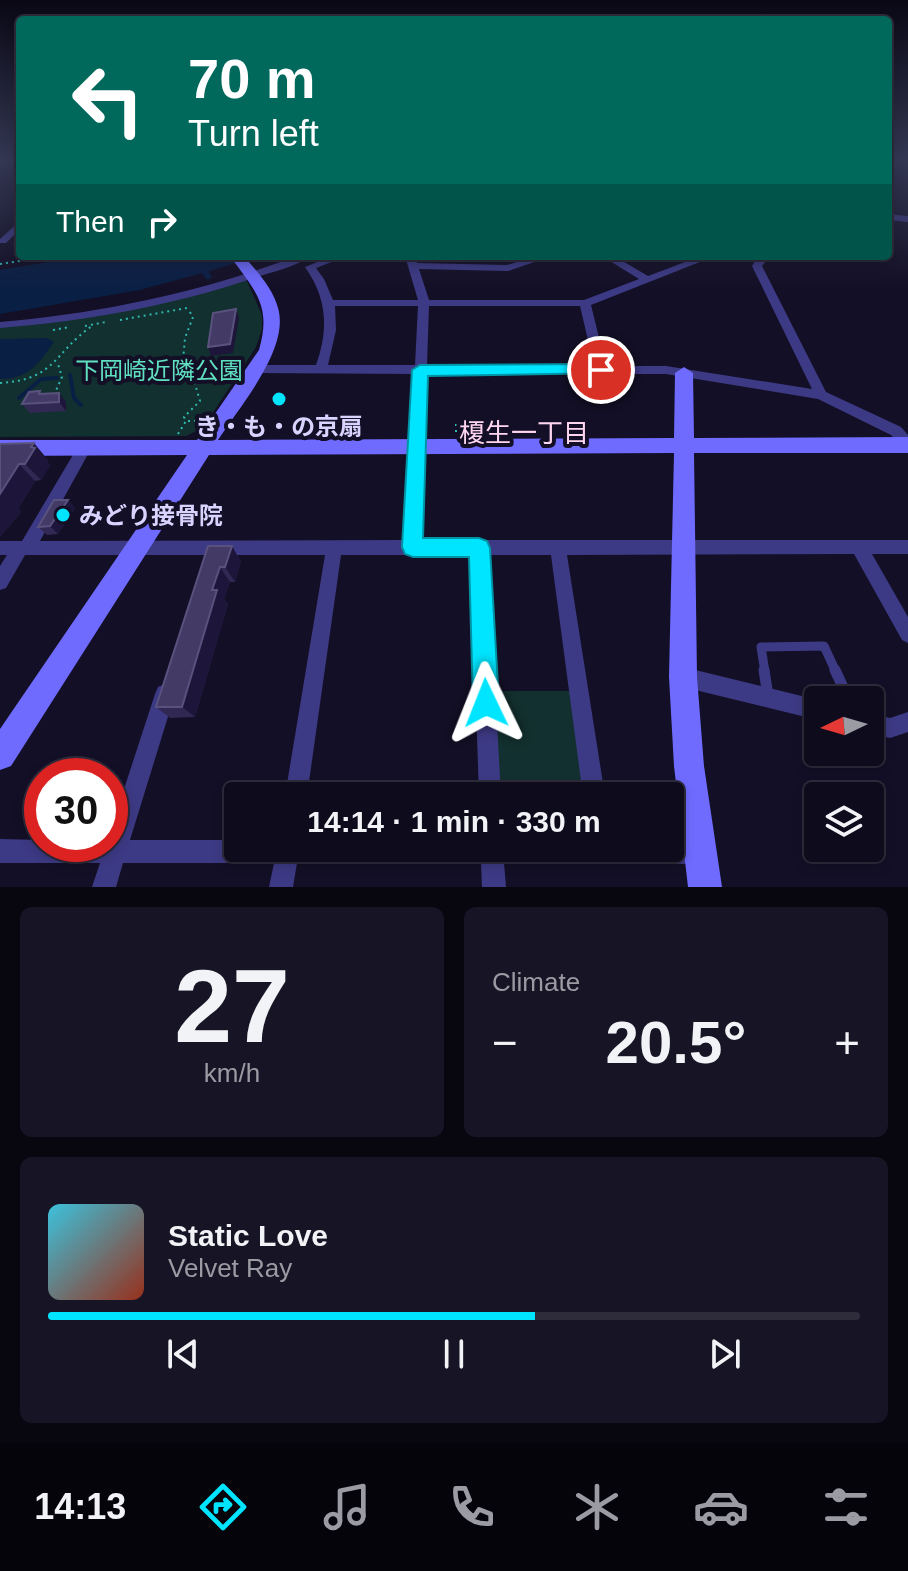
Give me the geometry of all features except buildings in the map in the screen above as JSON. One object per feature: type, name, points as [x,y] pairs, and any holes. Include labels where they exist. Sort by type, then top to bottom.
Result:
[{"type":"street","points":[[0,755],[267,350],[274,319],[270,303],[240,260]]},
{"type":"street","points":[[0,325],[107,313],[294,260]]},
{"type":"street","points":[[320,370],[329,349],[331,303],[319,277],[310,267],[330,260]]},
{"type":"street","points":[[413,547],[424,302],[412,261],[508,268],[534,260]]},
{"type":"street","points":[[614,260],[647,280]]},
{"type":"street","points":[[331,303],[585,303],[700,260]]},
{"type":"street","points":[[761,260],[757,266],[821,395]]},
{"type":"street","points":[[585,303],[601,370]]},
{"type":"street","points":[[254,369],[666,370],[821,395],[896,431],[908,444]]},
{"type":"street","points":[[684,373],[683,677],[705,887]]},
{"type":"street","points":[[0,448],[908,444]]},
{"type":"street","points":[[0,582],[85,447]]},
{"type":"street","points":[[859,547],[908,634]]},
{"type":"street","points":[[0,548],[136,548],[209,556],[334,548],[908,547]]},
{"type":"street","points":[[298,782],[334,548]]},
{"type":"street","points":[[479,548],[489,782]]},
{"type":"street","points":[[558,548],[592,782]]},
{"type":"street","points":[[128,810],[173,668]]},
{"type":"street","points":[[683,677],[804,707]]},
{"type":"street","points":[[884,726],[890,728],[908,722]]},
{"type":"street","points":[[128,851],[224,850]]},
{"type":"street","points":[[0,851],[24,851]]},
{"type":"street","points":[[684,852],[700,852]]},
{"type":"street","points":[[104,887],[112,862]]},
{"type":"street","points":[[281,887],[286,862]]},
{"type":"street","points":[[493,862],[494,887]]},
{"type":"lane","points":[[768,698],[761,647],[824,646],[843,686]]},
{"type":"path","points":[[0,264],[27,260]]},
{"type":"path","points":[[0,383],[22,381],[58,363],[71,341],[93,326],[187,308],[193,317],[185,338],[182,371],[195,384],[200,401],[184,417],[186,421],[175,439]]},
{"type":"path","points":[[65,329],[71,341]]},
{"type":"path","points":[[54,397],[62,377],[58,363]]},
{"type":"path","points":[[186,421],[207,422]]},
{"type":"green space","name":"下岡崎近隣公園","points":[[247,281],[262,315],[262,329],[256,347],[203,428],[186,436],[0,437],[0,327],[103,315]]},
{"type":"green space","points":[[494,691],[571,691],[583,782],[499,782]]},
{"type":"water","points":[[61,260],[246,260],[209,271],[212,278],[207,280],[202,273],[140,290],[0,314],[0,270]]},
{"type":"water","points":[[47,338],[54,342],[32,369],[18,377],[0,379],[0,339]]},
{"type":"waterway","points":[[70,375],[74,398],[81,405]]},
{"type":"waterway","points":[[19,398],[41,379],[57,378]]},
{"type":"place","name":"き・も・の京扇","points":[[279,399]]},
{"type":"place","name":"みどり接骨院","points":[[63,515]]},
{"type":"district","name":"榎生一丁目","points":[[524,433]]},
{"type":"route","points":[[486,703],[479,548],[413,547],[420,370],[601,370]]}]
